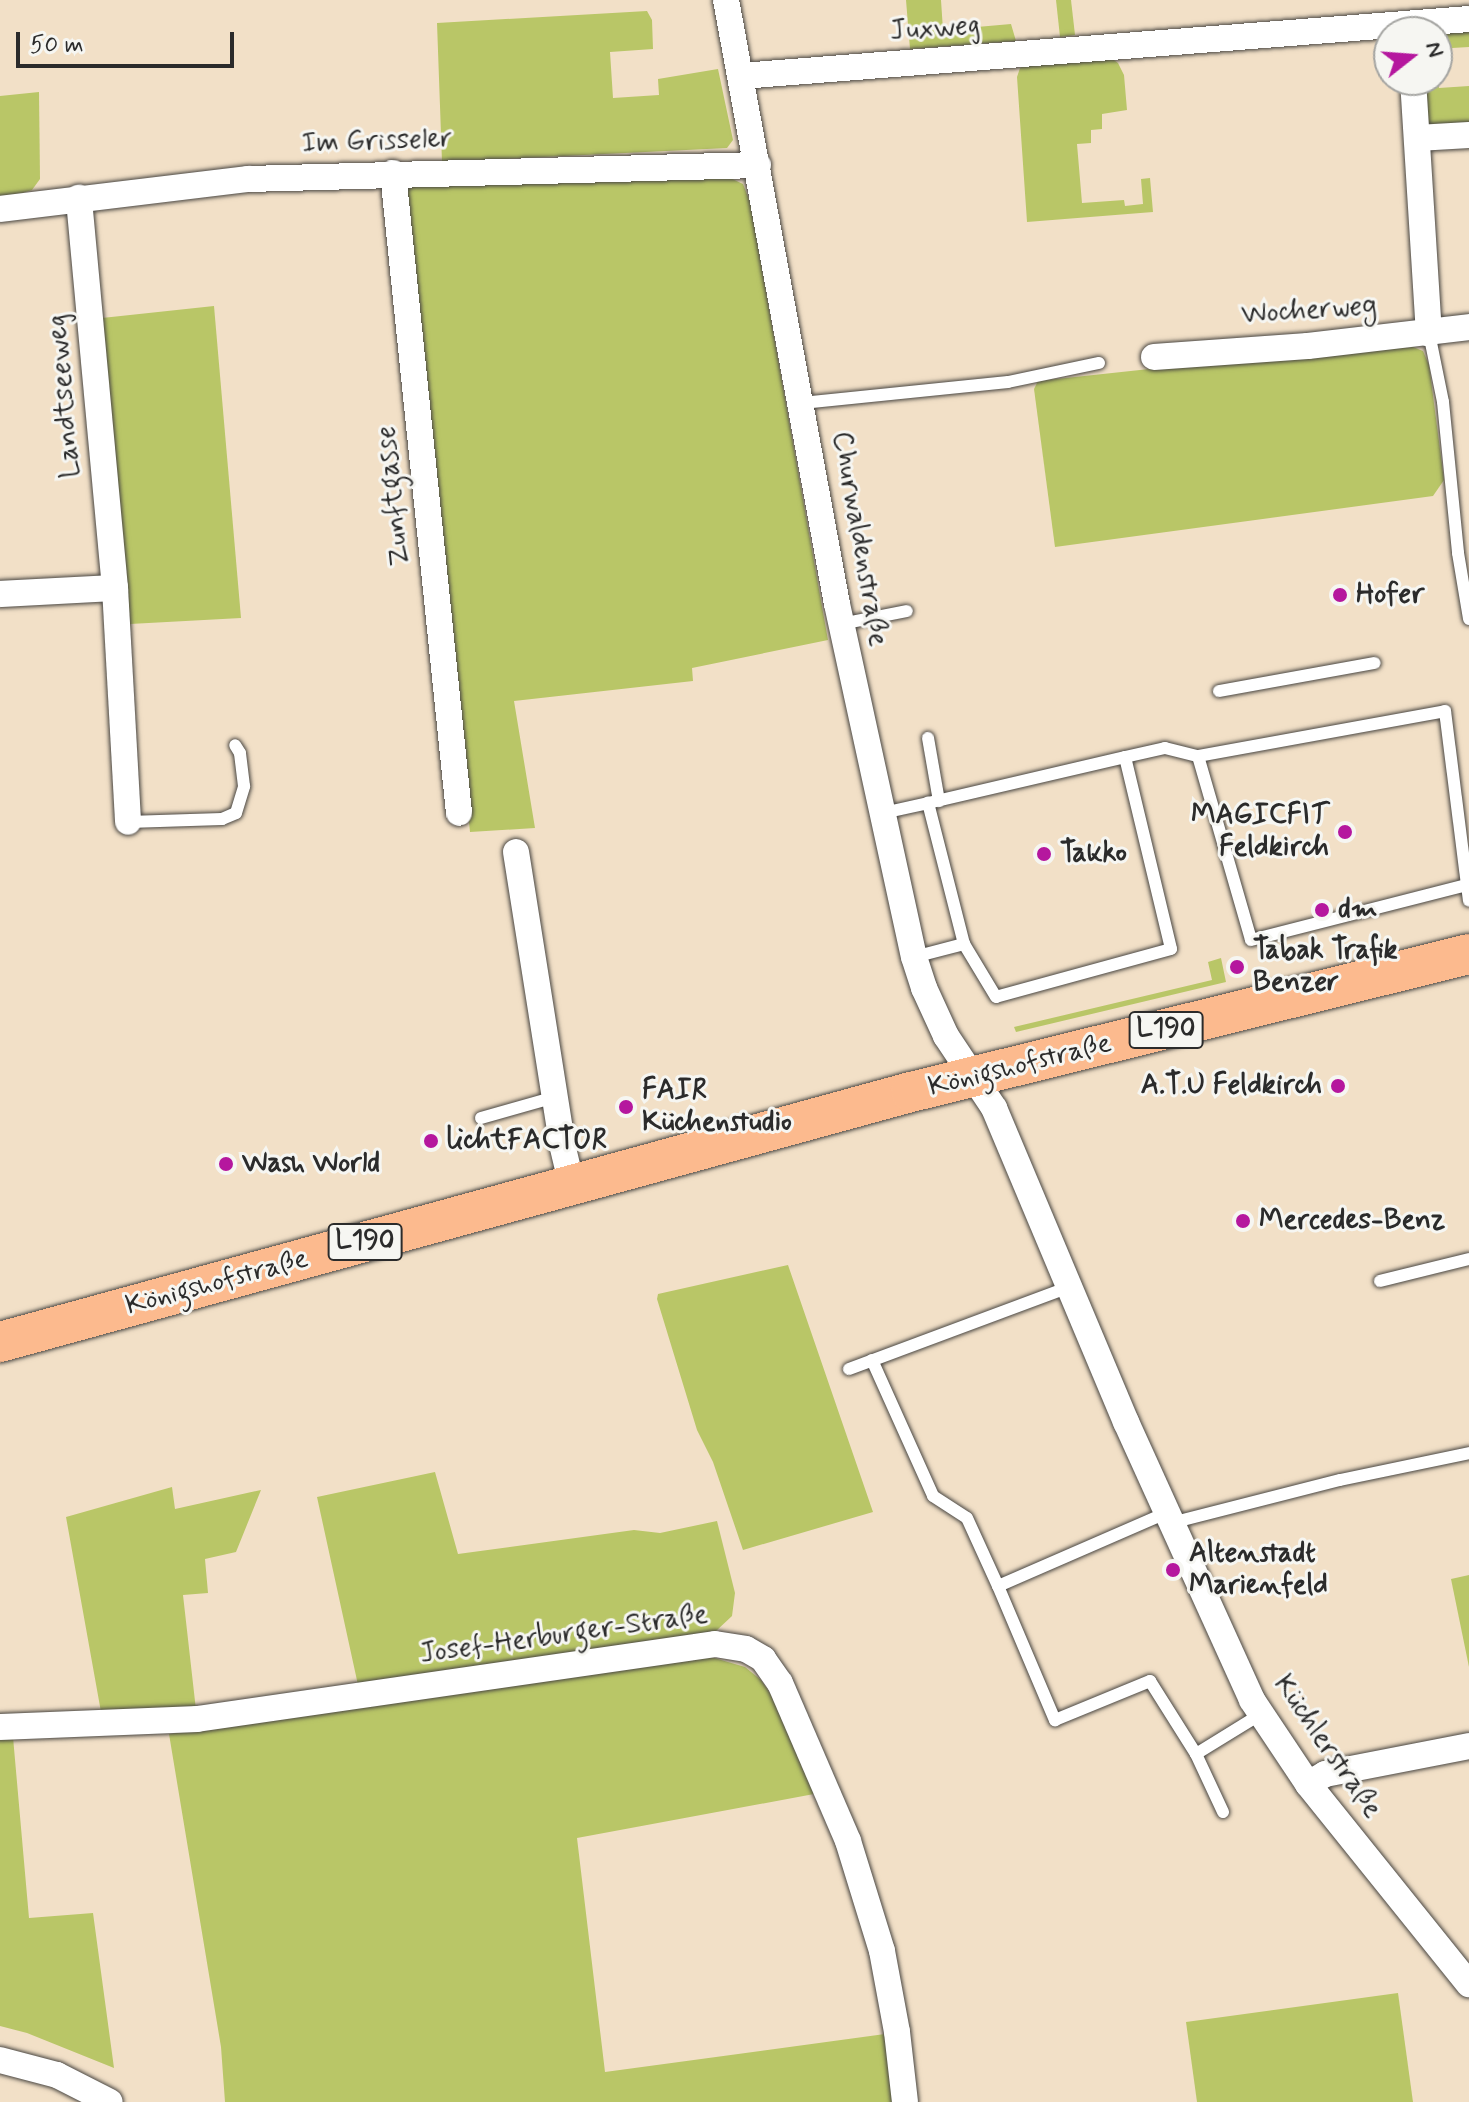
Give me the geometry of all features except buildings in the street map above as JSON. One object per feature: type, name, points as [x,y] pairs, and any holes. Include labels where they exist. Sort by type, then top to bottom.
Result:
[{"type":"main road","name":"Königshofstraße","points":[[0,1342],[970,1078],[1469,954]]},
{"type":"street","name":"Churwaldenstraße","points":[[726,0],[841,624],[883,813],[906,941],[934,1014],[970,1078]]},
{"type":"street","name":"Juxweg","points":[[741,76],[1373,31]]},
{"type":"street","points":[[1414,96],[1429,333]]},
{"type":"street","points":[[1417,138],[1469,135]]},
{"type":"street","name":"Im Grisseler","points":[[0,209],[248,179],[758,165]]},
{"type":"street","name":"Zunftgasse","points":[[393,173],[459,813]]},
{"type":"street","name":"Landtseeweg","points":[[79,198],[115,588],[128,822]]},
{"type":"street","name":"Wocherweg","points":[[1154,357],[1469,327]]},
{"type":"street","points":[[0,594],[115,588]]},
{"type":"street","points":[[516,852],[572,1186]]},
{"type":"street","name":"Küchlerstraße","points":[[970,1078],[994,1108],[1233,1664],[1261,1714],[1308,1784],[1469,1984]]},
{"type":"street","name":"Josef-Herburger-Straße","points":[[0,1727],[197,1719],[672,1649],[715,1644],[746,1649],[763,1659],[780,1683],[848,1841],[882,1951],[897,2032],[905,2102]]},
{"type":"street","points":[[1308,1784],[1325,1774],[1469,1746]]},
{"type":"street","points":[[0,2060],[57,2075],[110,2102]]},
{"type":"lane","points":[[1429,333],[1443,402],[1458,553],[1469,619]]},
{"type":"lane","points":[[802,403],[1008,382],[1099,363]]},
{"type":"lane","points":[[841,624],[907,611]]},
{"type":"lane","points":[[1219,691],[1374,663]]},
{"type":"lane","points":[[883,813],[1165,748],[1198,756],[1445,711],[1469,900]]},
{"type":"lane","points":[[928,738],[934,802],[964,944],[996,997],[1171,949],[1125,757]]},
{"type":"lane","points":[[128,822],[222,819],[236,813],[244,786],[240,753],[235,745]]},
{"type":"lane","points":[[1198,756],[1251,940],[1466,885]]},
{"type":"lane","points":[[906,941],[964,944]]},
{"type":"lane","points":[[481,1118],[555,1097]]},
{"type":"lane","points":[[1380,1281],[1469,1259]]},
{"type":"lane","points":[[849,1369],[1069,1287]]},
{"type":"lane","points":[[872,1360],[933,1496],[967,1518],[1055,1720],[1150,1681],[1196,1754],[1223,1812]]},
{"type":"lane","points":[[998,1586],[1168,1518],[1469,1453]]},
{"type":"lane","points":[[1196,1754],[1261,1714]]},
{"type":"green space","points":[[906,0],[941,0],[943,30],[1011,24],[1016,41],[910,49]]},
{"type":"green space","points":[[1056,0],[1071,0],[1075,35],[1060,37]]},
{"type":"green space","points":[[647,11],[652,20],[653,49],[610,52],[613,98],[659,95],[658,79],[718,69],[733,140],[727,148],[442,162],[437,23]]},
{"type":"green space","points":[[1469,26],[1469,47],[1453,48],[1453,29]]},
{"type":"green space","points":[[1111,58],[1118,63],[1124,75],[1127,110],[1102,114],[1102,129],[1091,130],[1091,143],[1077,144],[1082,203],[1124,200],[1125,206],[1143,204],[1141,179],[1150,178],[1153,212],[1027,222],[1017,77],[1020,68]]},
{"type":"green space","points":[[1469,86],[1469,124],[1427,127],[1424,96],[1453,96],[1453,87]]},
{"type":"green space","points":[[39,92],[40,179],[32,190],[0,200],[0,96]]},
{"type":"green space","points":[[728,177],[743,184],[750,202],[828,640],[692,668],[693,681],[514,701],[535,828],[470,832],[404,192],[408,187]]},
{"type":"green space","points":[[214,306],[241,618],[130,624],[102,318]]},
{"type":"green space","points":[[1413,347],[1423,351],[1429,365],[1444,480],[1433,496],[1055,547],[1034,389],[1038,381],[1251,358]]},
{"type":"green space","points":[[1221,958],[1226,982],[1016,1032],[1014,1027],[1212,980],[1208,962]]},
{"type":"green space","points":[[788,1265],[873,1512],[743,1550],[713,1462],[697,1430],[657,1299],[658,1294]]},
{"type":"green space","points":[[435,1472],[458,1554],[634,1530],[660,1533],[717,1521],[735,1593],[732,1616],[716,1631],[358,1685],[317,1497]]},
{"type":"green space","points":[[172,1487],[175,1509],[261,1490],[236,1552],[205,1559],[208,1593],[183,1595],[196,1710],[101,1712],[66,1517]]},
{"type":"green space","points":[[1469,1575],[1469,1667],[1451,1579]]},
{"type":"green space","points":[[711,1657],[745,1667],[761,1680],[772,1696],[814,1794],[577,1838],[605,2072],[885,2034],[894,2102],[225,2102],[221,2047],[169,1734]]},
{"type":"green space","points":[[13,1737],[29,1918],[93,1913],[114,2068],[27,2033],[0,2026],[0,1739]]},
{"type":"green space","points":[[1398,1993],[1413,2102],[1197,2102],[1186,2022]]},
{"type":"place","name":"Hofer","points":[[1340,595]]},
{"type":"place","name":"MAGICFIT Feldkirch","points":[[1345,832]]},
{"type":"place","name":"Takko","points":[[1044,854]]},
{"type":"place","name":"dm","points":[[1322,910]]},
{"type":"place","name":"Tabak Trafik Benzer","points":[[1237,967]]},
{"type":"place","name":"A.T.U Feldkirch","points":[[1338,1086]]},
{"type":"place","name":"FAIR Küchenstudio","points":[[626,1107]]},
{"type":"place","name":"lichtFACTOR","points":[[431,1141]]},
{"type":"place","name":"Wash World","points":[[226,1164]]},
{"type":"place","name":"Mercedes-Benz","points":[[1243,1221]]},
{"type":"place","name":"Altenstadt Marienfeld","points":[[1173,1570]]}]
